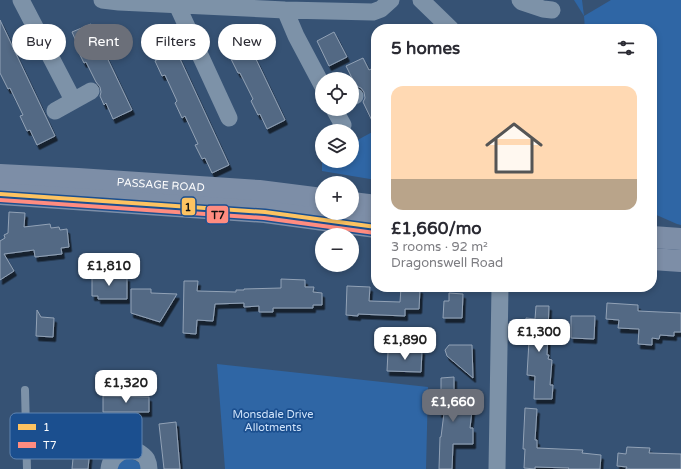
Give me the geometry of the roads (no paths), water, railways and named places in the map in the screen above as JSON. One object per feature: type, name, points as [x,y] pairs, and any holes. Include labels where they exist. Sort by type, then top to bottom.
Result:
[{"type":"main road","name":"PASSAGE ROAD","points":[[0,175],[259,191],[315,198]]},
{"type":"main road","name":"PASSAGE ROAD","points":[[0,194],[265,212],[371,226]]},
{"type":"main road","points":[[359,204],[371,205]]},
{"type":"main road","points":[[657,237],[681,239]]},
{"type":"main road","points":[[657,259],[681,261]]},
{"type":"street","points":[[21,0],[73,100]]},
{"type":"street","points":[[102,0],[285,10],[373,12],[381,9],[391,0]]},
{"type":"street","points":[[421,0],[446,24]]},
{"type":"street","points":[[520,0],[543,9],[552,10]]},
{"type":"street","points":[[177,5],[229,110]]},
{"type":"street","points":[[285,10],[296,36],[315,73]]},
{"type":"street","points":[[55,111],[91,91]]},
{"type":"street","points":[[497,469],[500,292]]},
{"type":"street","points":[[142,454],[147,459],[149,469]]},
{"type":"street","points":[[110,469],[110,464],[112,459]]},
{"type":"lane","points":[[25,390],[26,413]]},
{"type":"lane","points":[[27,459],[27,469]]},
{"type":"park label","name":"Monsdale Drive Allotments","points":[[273,420]]}]
